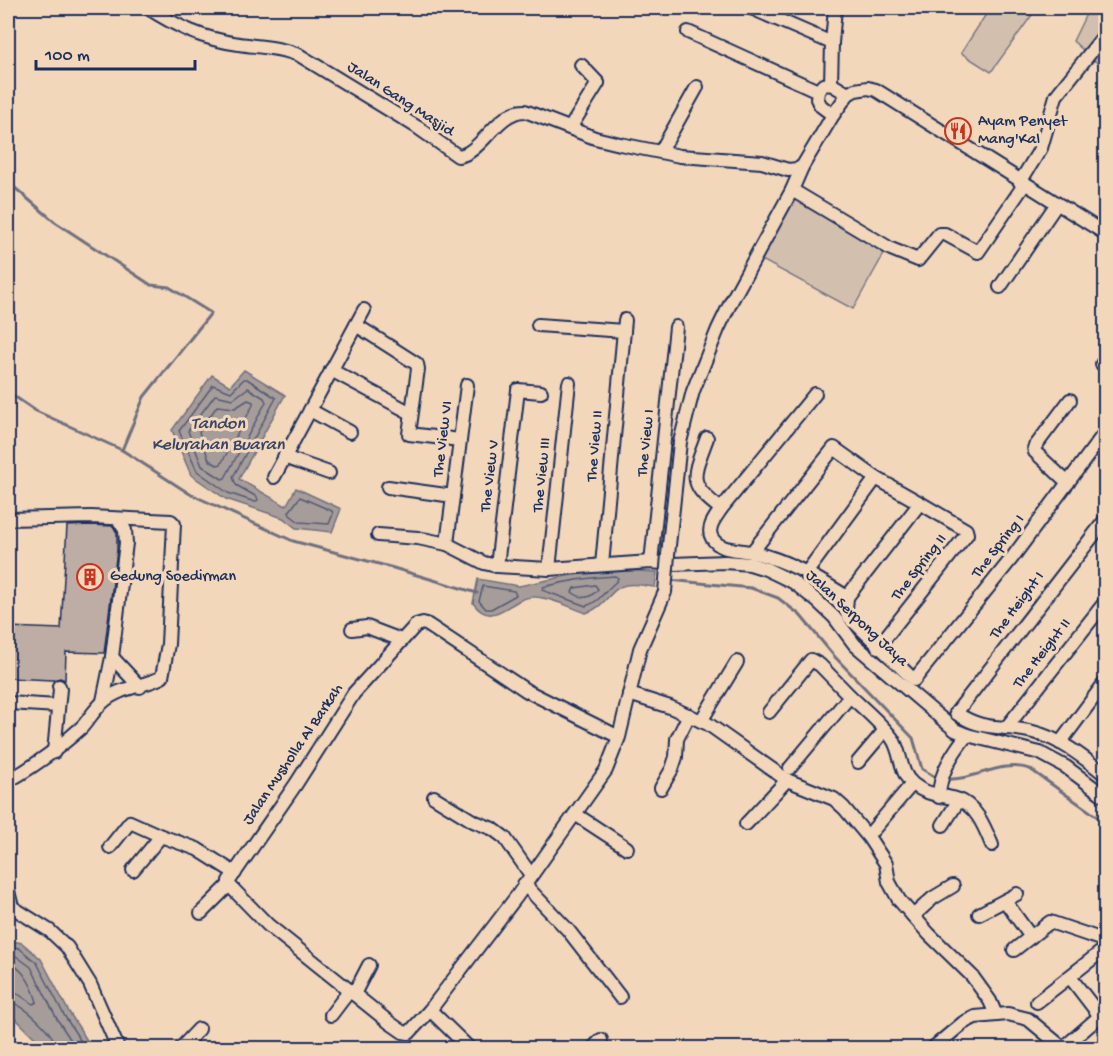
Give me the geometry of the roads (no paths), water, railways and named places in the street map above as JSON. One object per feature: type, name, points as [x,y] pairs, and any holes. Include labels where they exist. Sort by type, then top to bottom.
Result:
[{"type":"street","name":"Jalan Gang Masjid","points":[[148,8],[198,35],[240,44],[279,48],[299,55],[417,127],[458,156],[468,153],[517,110],[608,142],[695,157],[762,162],[788,170],[802,167]]},
{"type":"street","points":[[751,8],[832,43]]},
{"type":"street","points":[[831,84],[835,8]]},
{"type":"street","points":[[688,32],[818,91]]},
{"type":"street","points":[[792,190],[891,249],[918,260],[939,234],[945,234],[978,252],[1022,183],[1041,148],[1056,96],[1106,33]]},
{"type":"street","points":[[570,128],[598,83],[581,65]]},
{"type":"street","points":[[833,115],[821,106],[817,99],[818,91],[823,85],[831,84],[848,94]]},
{"type":"street","points":[[661,151],[697,87]]},
{"type":"street","points":[[110,847],[130,822],[197,849],[232,879],[268,925],[406,1034],[430,1010],[528,880],[606,770],[619,737],[640,649],[665,592],[680,442],[693,391],[732,300],[792,190],[802,167],[848,94],[862,88],[876,90],[1056,205],[1106,234]]},
{"type":"street","points":[[1000,287],[1056,205]]},
{"type":"street","points":[[274,477],[364,310]]},
{"type":"street","points":[[356,325],[417,364],[408,432],[410,435],[460,440]]},
{"type":"street","name":"The View II","points":[[538,325],[624,325],[602,565]]},
{"type":"street","name":"The View I","points":[[651,562],[676,327]]},
{"type":"street","points":[[331,370],[411,413]]},
{"type":"street","name":"The View III","points":[[549,569],[569,383]]},
{"type":"street","name":"The View VI","points":[[447,544],[467,385]]},
{"type":"street","name":"The View V","points":[[497,566],[518,390],[541,392]]},
{"type":"street","points":[[814,394],[722,509],[710,528],[710,536],[715,543],[724,548],[752,552],[807,572],[848,597]]},
{"type":"street","points":[[1068,483],[1035,452],[1034,448],[1070,400]]},
{"type":"street","points":[[310,410],[350,432]]},
{"type":"street","name":"The Spring I","points":[[878,647],[914,680],[1012,558],[1106,430]]},
{"type":"street","points":[[706,438],[696,469],[697,485],[705,497],[722,509]]},
{"type":"street","points":[[752,552],[834,448],[876,478],[920,504],[848,597],[846,610],[848,616],[878,647]]},
{"type":"street","points":[[284,457],[329,473]]},
{"type":"street","points":[[807,572],[876,478]]},
{"type":"street","name":"The View VI","points":[[388,487],[453,496]]},
{"type":"street","name":"The Spring II","points":[[878,647],[968,534],[966,530],[920,504]]},
{"type":"street","points":[[8,519],[91,517],[171,521],[174,524],[168,644],[162,676],[140,687],[122,690],[103,701],[84,725],[54,752],[8,782]]},
{"type":"street","points":[[103,701],[112,657],[126,543],[125,530],[118,519]]},
{"type":"street","name":"The Height I","points":[[1006,728],[975,724],[956,713],[1106,519]]},
{"type":"street","name":"Jalan Serpong Jaya","points":[[378,535],[418,538],[447,544],[484,563],[497,566],[549,569],[651,562],[674,564],[725,562],[750,564],[781,575],[817,601],[862,651],[955,730],[1040,753],[1072,772],[1106,797]]},
{"type":"street","points":[[817,601],[829,586]]},
{"type":"street","name":"The Height II","points":[[1006,728],[1106,601]]},
{"type":"street","name":"Jalan Musholla Al Barkah","points":[[201,913],[232,879],[354,693],[416,625],[423,623],[428,625],[527,691],[619,737]]},
{"type":"street","points":[[352,629],[367,627],[401,640]]},
{"type":"street","points":[[112,657],[140,687]]},
{"type":"street","points":[[769,712],[811,660],[820,665],[893,740],[904,773],[912,784],[958,800],[976,814],[992,845]]},
{"type":"street","points":[[701,721],[736,662]]},
{"type":"street","points":[[1060,743],[1103,685]]},
{"type":"street","points":[[54,752],[59,686]]},
{"type":"street","points":[[629,693],[701,721],[834,799],[869,838],[886,864],[891,885],[913,916],[972,976],[990,1001],[996,1015]]},
{"type":"street","points":[[746,824],[850,696]]},
{"type":"street","points":[[8,703],[58,706]]},
{"type":"street","points":[[661,788],[672,769],[677,739],[689,715]]},
{"type":"street","points":[[1006,728],[1031,732],[1060,743],[1104,771]]},
{"type":"street","points":[[858,762],[885,730]]},
{"type":"street","points":[[939,793],[946,767],[967,735]]},
{"type":"street","points":[[1072,772],[1083,758]]},
{"type":"street","points":[[873,830],[912,784]]},
{"type":"street","points":[[434,797],[505,838],[528,880],[620,997]]},
{"type":"street","points":[[943,825],[958,800]]},
{"type":"street","points":[[575,814],[627,848]]},
{"type":"street","points":[[133,870],[161,836]]},
{"type":"street","points":[[913,916],[933,898],[953,886]]},
{"type":"street","points":[[8,891],[10,905],[50,931],[67,947],[90,984],[118,1048]]},
{"type":"street","points":[[980,914],[1017,894]]},
{"type":"street","points":[[1005,901],[1031,937]]},
{"type":"street","points":[[1014,950],[1050,922],[1106,941]]},
{"type":"street","points":[[1037,1002],[1106,948]]},
{"type":"street","points":[[331,1015],[352,992],[369,965]]},
{"type":"street","points":[[933,1048],[963,1023],[975,1017],[1008,1014],[1028,1019],[1066,1046],[1100,1016],[1071,977]]},
{"type":"street","points":[[430,1010],[469,1048]]},
{"type":"street","points":[[181,1048],[199,1029]]},
{"type":"water","name":"Tandon Kelurahan Buaran","points":[[244,370],[285,395],[239,479],[286,506],[296,488],[341,509],[332,532],[296,528],[283,518],[226,499],[191,475],[172,430],[212,375],[230,386]]},
{"type":"water","points":[[591,571],[657,572],[655,587],[626,585],[616,590],[598,607],[586,613],[554,601],[535,597],[526,598],[496,613],[488,614],[473,603],[478,579],[519,586]]},
{"type":"water","points":[[8,940],[22,943],[41,959],[69,1012],[92,1048],[45,1048],[8,1014]]},
{"type":"waterway","points":[[8,182],[55,222],[151,285],[169,287],[211,313],[144,397],[122,450]]},
{"type":"waterway","points":[[8,392],[36,411],[122,450],[190,494],[293,541],[477,593]]},
{"type":"waterway","points":[[669,580],[751,588],[778,598],[800,615],[835,657],[913,738],[922,769],[937,778]]},
{"type":"waterway","points":[[944,779],[955,779],[1008,767],[1030,769],[1106,823]]},
{"type":"place","name":"Ayam Penyet Mang'Kal","points":[[958,131]]},
{"type":"place","name":"Gedung Soedirman","points":[[90,577]]}]
